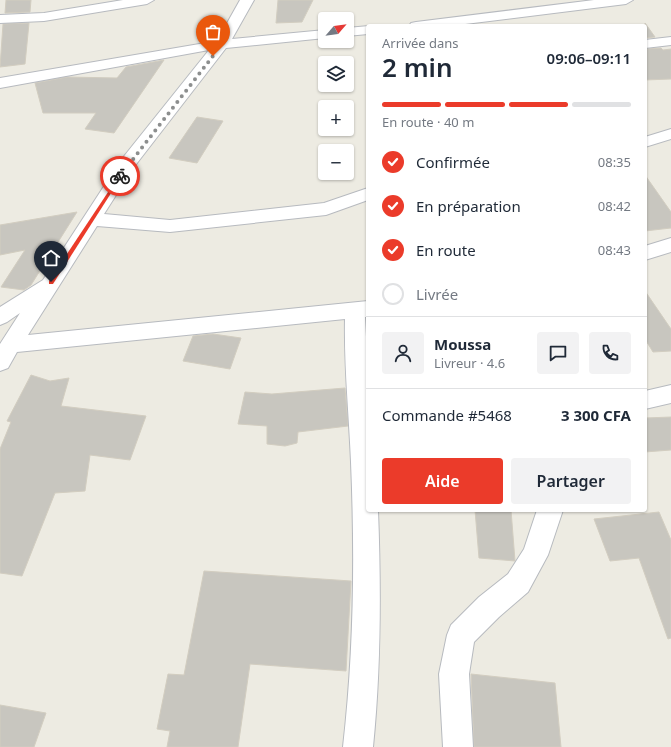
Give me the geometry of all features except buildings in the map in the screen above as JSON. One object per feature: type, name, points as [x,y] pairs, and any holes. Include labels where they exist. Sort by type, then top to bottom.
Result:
[{"type":"street","points":[[0,19],[44,17],[147,0]]},
{"type":"street","points":[[5,354],[128,164],[222,44],[247,0]]},
{"type":"street","points":[[454,24],[626,0]]},
{"type":"street","points":[[354,31],[366,30]]},
{"type":"street","points":[[0,83],[222,44],[318,35]]},
{"type":"street","points":[[647,44],[671,41]]},
{"type":"street","points":[[647,141],[671,134]]},
{"type":"street","points":[[91,219],[170,226],[326,209],[366,195]]},
{"type":"street","points":[[647,252],[671,245]]},
{"type":"street","points":[[0,318],[51,282]]},
{"type":"street","points":[[5,354],[361,309],[357,377],[366,509]]},
{"type":"street","points":[[647,400],[671,394]]},
{"type":"street","points":[[358,747],[361,724],[368,611],[366,512]]},
{"type":"street","points":[[458,747],[454,674],[461,635],[489,607],[518,583],[535,555],[549,512]]},
{"type":"way so far","points":[[120,176],[213,56]]},
{"type":"route","points":[[51,282],[120,176]]}]
